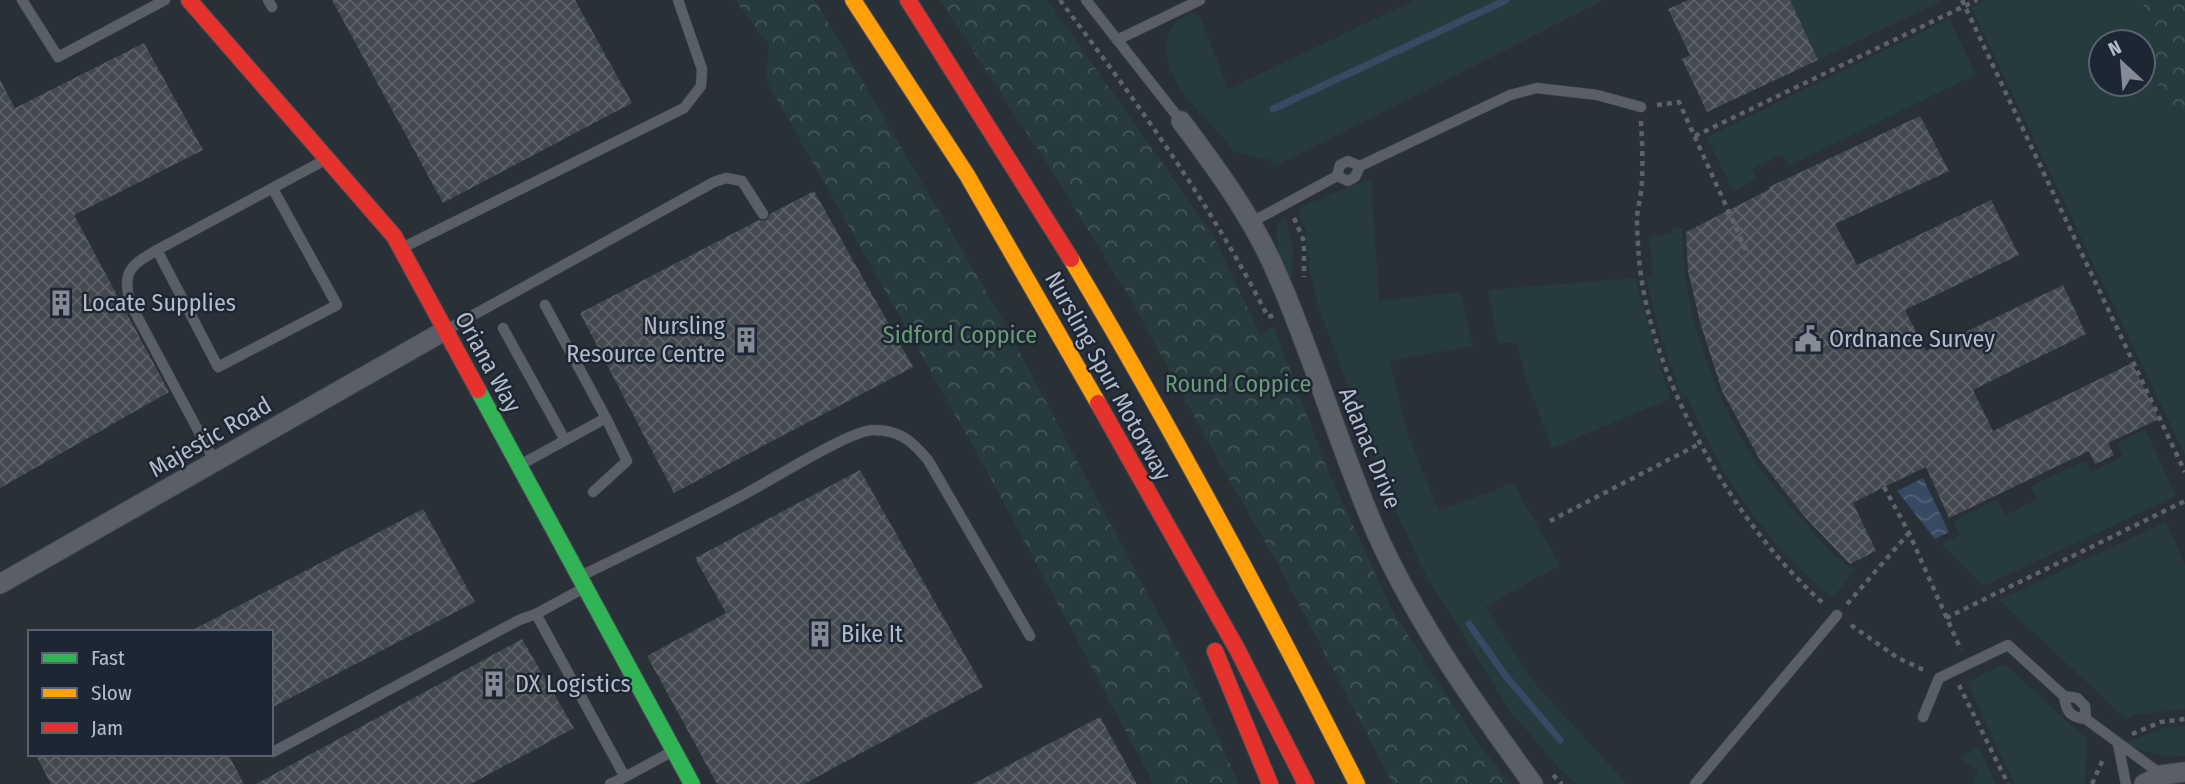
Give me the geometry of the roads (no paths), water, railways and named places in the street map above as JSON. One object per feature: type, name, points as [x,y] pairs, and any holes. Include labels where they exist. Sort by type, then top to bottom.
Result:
[{"type":"main road","name":"Oriana Way","points":[[189,0],[394,236],[692,784]]},
{"type":"main road","name":"Nursling Spur Motorway","points":[[853,0],[967,175],[1237,649],[1306,784]]},
{"type":"main road","name":"Nursling Spur Motorway","points":[[908,0],[1071,257],[1150,394],[1289,647],[1357,784]]},
{"type":"main road","points":[[1157,509],[1270,784]]},
{"type":"street","name":"Adanac Drive","points":[[1181,121],[1225,178],[1277,272],[1341,446],[1394,570],[1420,619],[1478,708],[1533,784]]},
{"type":"street","name":"Majestic Road","points":[[0,584],[444,331]]},
{"type":"street","points":[[2144,784],[2162,775],[2185,772]]},
{"type":"lane","points":[[22,0],[58,57],[164,0]]},
{"type":"lane","points":[[401,248],[684,108],[701,86],[702,69],[678,0]]},
{"type":"lane","points":[[1086,0],[1181,121]]},
{"type":"lane","points":[[1118,40],[1200,0]]},
{"type":"lane","points":[[1250,223],[1337,176],[1340,165],[1348,161],[1360,166],[1510,95],[1538,88],[1597,95],[1641,107]]},
{"type":"lane","points":[[215,463],[130,303],[125,284],[138,261],[327,159]]},
{"type":"lane","points":[[444,331],[714,182],[726,178],[742,181],[763,214]]},
{"type":"lane","points":[[157,250],[218,367],[337,305],[273,189]]},
{"type":"lane","points":[[545,305],[627,461],[593,492]]},
{"type":"lane","points":[[503,328],[565,440]]},
{"type":"lane","points":[[520,465],[606,418]]},
{"type":"lane","points":[[273,752],[536,614],[583,582],[851,435],[872,429],[911,440],[928,460],[1030,636]]},
{"type":"lane","points":[[536,614],[625,777]]},
{"type":"lane","points":[[1695,784],[1837,615]]},
{"type":"lane","points":[[1923,717],[1939,678],[2008,645],[2064,696],[2066,710],[2074,718],[2086,719],[2162,775]]},
{"type":"lane","points":[[2118,744],[2126,784]]},
{"type":"lane","points":[[610,784],[673,751]]},
{"type":"water","points":[[1923,478],[1949,532],[1935,539],[1897,491]]},
{"type":"waterway","points":[[1273,109],[1506,0]]},
{"type":"waterway","points":[[1469,624],[1505,675],[1560,740]]},
{"type":"place","name":"Locate Supplies","points":[[61,303]]},
{"type":"place","name":"Ordnance Survey","points":[[1808,339]]},
{"type":"place","name":"Nursling Resource Centre","points":[[746,340]]},
{"type":"place","name":"Bike It","points":[[820,634]]},
{"type":"place","name":"DX Logistics","points":[[494,684]]},
{"type":"park label","name":"Sidford Coppice","points":[[960,335]]},
{"type":"park label","name":"Round Coppice","points":[[1238,384]]}]
